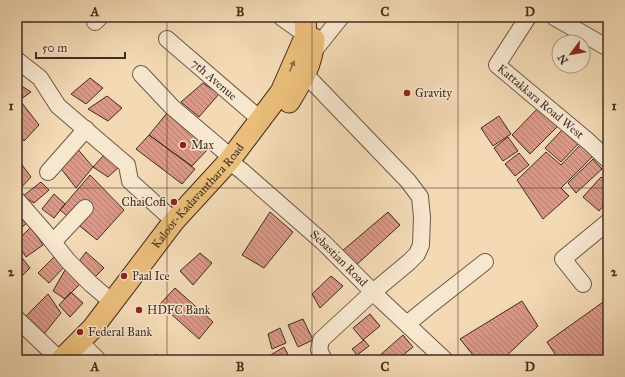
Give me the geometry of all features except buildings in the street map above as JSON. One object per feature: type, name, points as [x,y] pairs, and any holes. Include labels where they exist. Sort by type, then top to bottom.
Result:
[{"type":"main road","points":[[87,356],[233,162],[277,120],[305,74],[308,35],[317,17]]},
{"type":"main road","name":"Kaloor-Kadavanthara Road","points":[[61,360],[92,329],[174,221],[233,162],[281,92],[308,35]]},
{"type":"street","points":[[281,17],[308,35],[341,17]]},
{"type":"street","name":"Kattakkara Road West","points":[[528,17],[497,64],[608,160]]},
{"type":"street","points":[[554,17],[608,48]]},
{"type":"street","name":"7th Avenue","points":[[167,39],[261,120]]},
{"type":"street","points":[[17,60],[40,78],[58,106],[127,165],[130,181],[174,221]]},
{"type":"street","name":"Sebastian Road","points":[[141,74],[172,107],[324,243],[445,360]]},
{"type":"street","points":[[305,74],[408,181],[420,197],[422,217],[421,245],[417,254],[321,340],[319,350],[324,360]]},
{"type":"street","points":[[48,172],[86,129]]},
{"type":"street","points":[[17,200],[68,261],[112,302]]},
{"type":"street","points":[[53,242],[85,208]]},
{"type":"street","points":[[583,284],[563,258],[608,222]]},
{"type":"street","points":[[407,324],[485,262]]},
{"type":"street","points":[[17,319],[61,360]]},
{"type":"place","name":"Gravity","points":[[407,93]]},
{"type":"place","name":"Max","points":[[183,145]]},
{"type":"place","name":"ChaiCofi","points":[[174,202]]},
{"type":"place","name":"Paal Ice","points":[[124,276]]},
{"type":"place","name":"HDFC Bank","points":[[139,310]]},
{"type":"place","name":"Federal Bank","points":[[80,332]]}]
